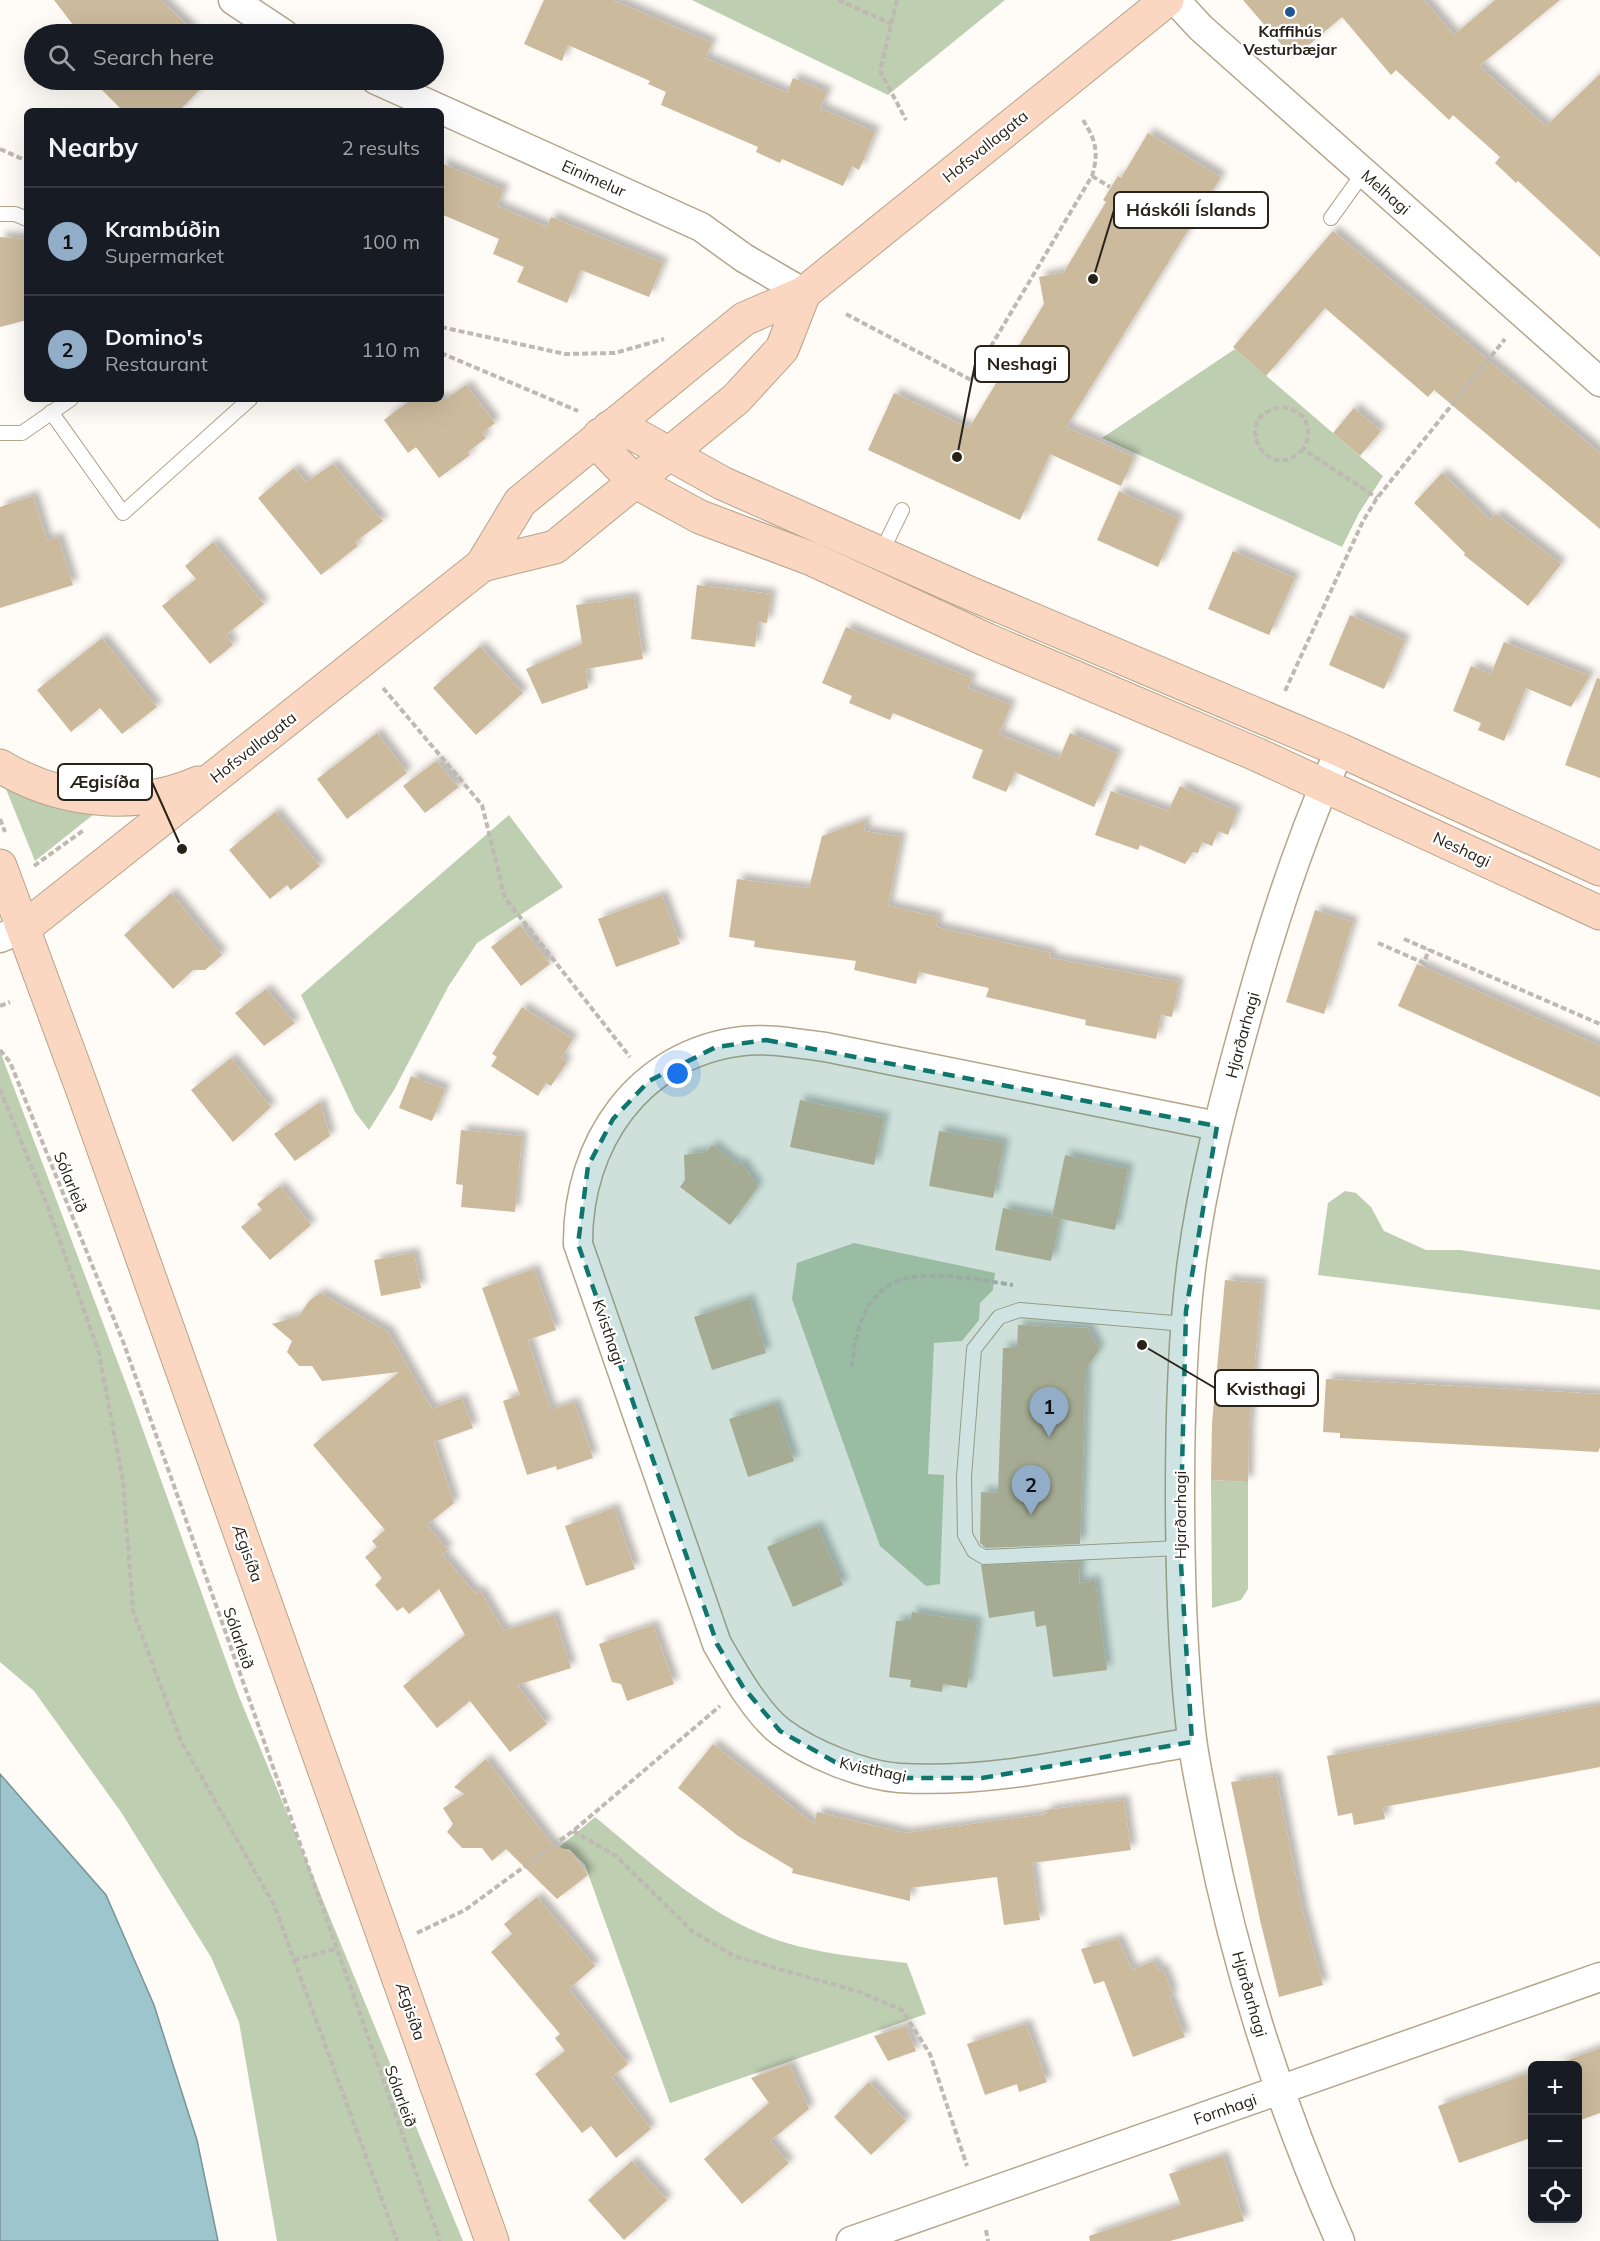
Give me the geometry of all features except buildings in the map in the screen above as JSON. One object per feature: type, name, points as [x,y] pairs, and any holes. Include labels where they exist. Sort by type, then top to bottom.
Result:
[{"type":"street","points":[[233,0],[269,24]]},
{"type":"street","name":"Hofsvallagata","points":[[12,933],[219,774],[482,565],[520,502],[598,426],[744,319],[804,293],[1167,0]]},
{"type":"street","name":"Melhagi","points":[[1174,0],[1201,28],[1600,382]]},
{"type":"street","name":"Einimelur","points":[[398,90],[438,108]]},
{"type":"street","name":"Einimelur","points":[[444,111],[701,226],[744,258],[804,293]]},
{"type":"street","name":"Hofsvallagata","points":[[482,565],[555,547],[668,452],[736,399],[782,349],[804,293]]},
{"type":"street","points":[[598,426],[634,434],[722,483],[881,554],[1340,750],[1600,869]]},
{"type":"street","name":"Neshagi","points":[[598,426],[605,451],[633,481],[700,517],[812,559],[987,640],[1324,785],[1600,913]]},
{"type":"street","points":[[1324,785],[1340,750]]},
{"type":"street","points":[[0,766],[15,776],[53,790],[90,798],[110,799],[153,796],[187,788],[219,774]]},
{"type":"street","name":"Hjarðarhagi","points":[[1324,785],[1273,922],[1217,1126],[1192,1256],[1185,1324],[1180,1440],[1180,1548],[1183,1649],[1192,1742],[1223,1899],[1279,2090],[1308,2171],[1340,2241]]},
{"type":"street","name":"Ægisíða","points":[[0,866],[12,933],[492,2241]]},
{"type":"street","name":"Kvisthagi","points":[[1192,1742],[982,1778],[897,1778],[835,1762],[780,1731],[743,1687],[717,1644],[578,1244],[581,1192],[599,1142],[613,1119],[649,1081],[670,1067],[716,1047],[766,1040],[825,1047],[1217,1126]]},
{"type":"street","name":"Fornhagi","points":[[851,2241],[1600,1977]]},
{"type":"lane","points":[[1331,218],[1364,172]]},
{"type":"lane","points":[[0,214],[15,214],[24,218]]},
{"type":"lane","points":[[0,433],[22,433],[66,402]]},
{"type":"lane","points":[[51,412],[123,513],[247,402]]},
{"type":"lane","points":[[881,554],[902,510]]},
{"type":"lane","points":[[1180,1548],[984,1557],[974,1551],[964,1535],[964,1477],[974,1349],[999,1317],[1020,1310],[1185,1324]]},
{"type":"path","points":[[838,0],[892,24]]},
{"type":"path","points":[[897,0],[880,71],[906,120]]},
{"type":"path","points":[[846,314],[970,380],[1092,176],[1096,150],[1095,138],[1083,120]]},
{"type":"path","points":[[0,149],[24,160]]},
{"type":"path","points":[[1092,176],[1110,187]]},
{"type":"path","points":[[1280,701],[1363,521],[1377,498],[1524,315]]},
{"type":"path","points":[[444,328],[565,354],[615,353],[672,337]]},
{"type":"path","points":[[444,354],[598,426]]},
{"type":"path","points":[[1277,407],[1290,408],[1300,414],[1307,423],[1309,435],[1303,449],[1297,456],[1286,460],[1274,459],[1263,453],[1257,444],[1255,431],[1258,420],[1266,411],[1277,407]]},
{"type":"path","points":[[1303,449],[1377,498]]},
{"type":"path","points":[[361,661],[482,805],[505,898],[649,1081]]},
{"type":"path","points":[[32,868],[90,826]]},
{"type":"path","points":[[1404,939],[1600,1024]]},
{"type":"path","points":[[1378,943],[1424,963],[1429,950]]},
{"type":"path","points":[[0,1006],[10,1002]]},
{"type":"path","name":"Sólarleið","points":[[0,1050],[10,1062],[124,1344],[335,1949],[440,2241]]},
{"type":"path","name":"Sólarleið","points":[[0,1089],[49,1210],[99,1353],[123,1481],[133,1611],[181,1741],[274,1905],[397,2241]]},
{"type":"path","points":[[414,1935],[465,1910],[573,1831],[743,1687]]},
{"type":"path","points":[[573,1831],[616,1857],[692,1931],[734,1956],[860,1992],[902,2010],[930,2054],[968,2170]]},
{"type":"path","points":[[294,1960],[335,1949]]},
{"type":"path","points":[[986,2230],[988,2241]]},
{"type":"highlighted area","points":[[766,1040],[1217,1126],[1186,1311],[1180,1548],[1192,1742],[982,1778],[897,1778],[835,1762],[780,1731],[743,1687],[717,1644],[578,1244],[588,1166],[613,1119],[649,1081],[716,1047]]},
{"type":"green space","points":[[692,0],[1005,0],[888,95]]},
{"type":"green space","points":[[1235,349],[1383,476],[1359,513],[1342,547],[1102,438]]},
{"type":"green space","points":[[6,789],[94,814],[35,861]]},
{"type":"green space","points":[[509,815],[563,887],[477,943],[448,987],[394,1090],[369,1130],[355,1112],[301,995]]},
{"type":"green space","points":[[0,1051],[134,1405],[238,1694],[463,2241],[277,2241],[239,2022],[211,1957],[121,1812],[34,1691],[0,1662]]},
{"type":"green space","points":[[1345,1191],[1356,1193],[1371,1207],[1384,1231],[1426,1250],[1460,1250],[1600,1270],[1600,1310],[1318,1275],[1328,1203]]},
{"type":"green space","points":[[854,1243],[995,1273],[993,1290],[980,1303],[979,1320],[962,1341],[934,1343],[928,1474],[944,1475],[940,1584],[926,1586],[880,1546],[792,1299],[797,1263]]},
{"type":"green space","points":[[1211,1480],[1248,1482],[1248,1589],[1241,1600],[1212,1608]]},
{"type":"green space","points":[[595,1817],[694,1896],[737,1923],[777,1940],[813,1950],[907,1963],[926,2014],[670,2103],[585,1865],[569,1849],[556,1850]]},
{"type":"water","points":[[0,1774],[106,1895],[154,2005],[197,2140],[218,2241],[0,2241]]},
{"type":"place","name":"Kaffihús Vesturbæjar","points":[[1290,12]]},
{"type":"place","name":"Háskóli Íslands","points":[[1093,279]]},
{"type":"place","name":"Neshagi","points":[[957,457]]},
{"type":"place","name":"Ægisíða","points":[[182,849]]},
{"type":"place","name":"Kvisthagi","points":[[1142,1345]]},
{"type":"place","name":"Krambúðin","points":[[1049,1437]]},
{"type":"place","name":"Domino's","points":[[1031,1515]]}]
